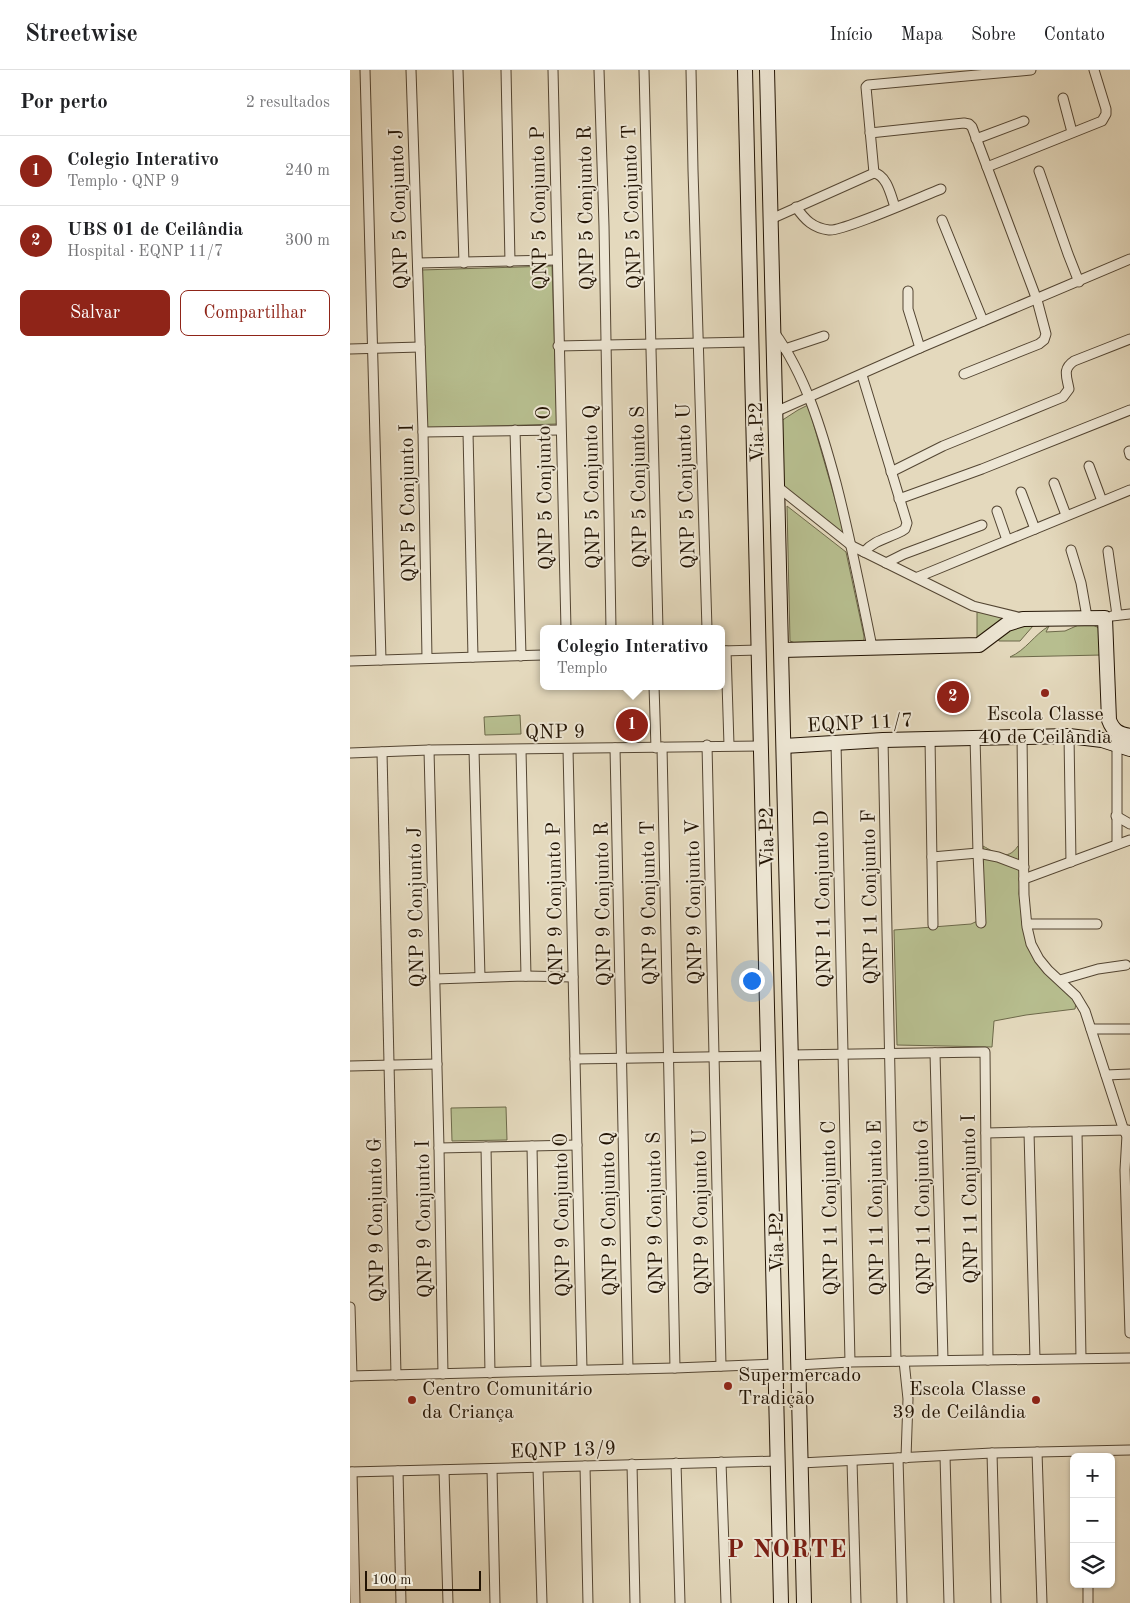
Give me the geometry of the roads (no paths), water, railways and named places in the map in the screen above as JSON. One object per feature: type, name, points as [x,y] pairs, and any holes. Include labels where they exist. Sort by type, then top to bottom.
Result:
[{"type":"main road","name":"Via P2","points":[[745,70],[781,1600]]},
{"type":"main road","name":"Via P2","points":[[767,70],[773,254],[775,412],[804,1600]]},
{"type":"main road","points":[[749,254],[752,263],[760,268],[770,264],[773,254]]},
{"type":"main road","points":[[749,294],[751,283],[761,278],[770,284],[773,294]]},
{"type":"main road","points":[[755,524],[769,526],[779,523]]},
{"type":"main road","points":[[756,542],[779,545]]},
{"type":"main road","points":[[782,650],[979,645],[1007,624],[1023,618],[1111,617],[1109,720],[1114,729],[1126,741]]},
{"type":"main road","name":"EQNP 11/7","points":[[784,746],[930,738],[1022,736],[1069,736],[1126,741]]},
{"type":"main road","points":[[764,878],[779,879],[787,874]]},
{"type":"main road","points":[[764,894],[780,893],[788,895]]},
{"type":"main road","points":[[771,1216],[795,1217]]},
{"type":"main road","points":[[772,1232],[788,1230],[795,1233]]},
{"type":"main road","points":[[781,1600],[804,1600]]},
{"type":"street","points":[[365,70],[381,660]]},
{"type":"street","name":"QNP 5 Conjunto J","points":[[411,70],[420,347]]},
{"type":"street","points":[[458,70],[464,263]]},
{"type":"street","points":[[506,70],[510,262]]},
{"type":"street","name":"QNP 5 Conjunto P","points":[[553,70],[558,346]]},
{"type":"street","name":"QNP 5 Conjunto R","points":[[599,70],[604,226],[605,345]]},
{"type":"street","name":"QNP 5 Conjunto T","points":[[644,70],[652,344]]},
{"type":"street","name":"QNP 5 Conjunto U","points":[[692,70],[693,170],[707,625]]},
{"type":"street","points":[[874,173],[866,93],[868,85],[1031,70]]},
{"type":"street","points":[[987,167],[1102,121],[1106,114],[1106,109],[1094,70]]},
{"type":"street","points":[[1062,98],[1072,132]]},
{"type":"street","points":[[976,139],[1024,121]]},
{"type":"street","points":[[870,133],[964,123],[972,127],[1037,300],[1046,334],[1044,340],[1039,344],[964,374]]},
{"type":"street","points":[[1039,171],[1079,282]]},
{"type":"street","points":[[771,219],[874,173],[879,173],[883,178],[895,207]]},
{"type":"street","points":[[796,207],[806,222],[830,231],[838,230],[941,189]]},
{"type":"street","points":[[942,220],[983,321]]},
{"type":"street","points":[[418,263],[556,260]]},
{"type":"street","points":[[775,412],[983,321],[1130,260]]},
{"type":"street","points":[[908,290],[908,309],[920,348]]},
{"type":"street","points":[[774,332],[785,349],[809,397],[824,437],[852,546],[872,647]]},
{"type":"street","points":[[785,349],[824,336]]},
{"type":"street","points":[[891,472],[943,446],[1063,397],[1069,390],[1065,370],[1068,364],[1130,339]]},
{"type":"street","points":[[558,346],[750,342]]},
{"type":"street","name":"QNP 5 Conjunto S","points":[[652,344],[658,625]]},
{"type":"street","name":"QNP 5 Conjunto Q","points":[[605,345],[611,625]]},
{"type":"street","name":"QNP 5 Conjunto O","points":[[558,346],[566,625]]},
{"type":"street","points":[[350,349],[420,347]]},
{"type":"street","name":"QNP 5 Conjunto I","points":[[420,347],[427,658]]},
{"type":"street","points":[[862,375],[907,523],[905,529],[870,545],[864,552]]},
{"type":"street","points":[[899,499],[1130,410]]},
{"type":"street","points":[[515,430],[521,656]]},
{"type":"street","points":[[423,432],[560,430]]},
{"type":"street","points":[[468,432],[473,657]]},
{"type":"street","points":[[1089,466],[1102,501]]},
{"type":"street","points":[[1054,483],[1066,515]]},
{"type":"street","points":[[778,487],[852,546],[918,577],[973,606],[1023,618]]},
{"type":"street","points":[[918,577],[1130,490]]},
{"type":"street","points":[[1020,492],[1034,529]]},
{"type":"street","points":[[997,511],[1007,540]]},
{"type":"street","points":[[886,563],[982,525]]},
{"type":"street","points":[[1071,550],[1082,583],[1087,618]]},
{"type":"street","points":[[1108,551],[1111,617],[1130,614]]},
{"type":"street","points":[[725,651],[759,650]]},
{"type":"street","points":[[350,661],[540,655]]},
{"type":"street","points":[[725,682],[729,745]]},
{"type":"street","name":"QNP 9 Conjunto T","points":[[654,690],[659,748],[668,1058]]},
{"type":"street","points":[[1022,736],[1024,879],[1027,924],[1031,944],[1039,959],[1076,996],[1085,1011],[1128,1134],[1125,1170],[1130,1333]]},
{"type":"street","points":[[1069,736],[1071,862]]},
{"type":"street","points":[[975,737],[982,923]]},
{"type":"street","points":[[930,738],[934,926]]},
{"type":"street","name":"QNP 11 Conjunto F","points":[[883,740],[889,1054]]},
{"type":"street","points":[[1117,844],[1116,816],[1126,741]]},
{"type":"street","name":"QNP 11 Conjunto D","points":[[836,743],[843,1054]]},
{"type":"street","name":"QNP 9 Conjunto V","points":[[707,746],[715,1057]]},
{"type":"street","name":"QNP 9","points":[[350,753],[429,750],[760,746]]},
{"type":"street","name":"QNP 9 Conjunto P","points":[[568,748],[575,1059]]},
{"type":"street","name":"QNP 9 Conjunto R","points":[[615,748],[623,1059]]},
{"type":"street","name":"QNP 9 Conjunto J","points":[[429,750],[437,1064]]},
{"type":"street","points":[[474,750],[480,978]]},
{"type":"street","points":[[521,750],[526,976]]},
{"type":"street","name":"QNP 9 Conjunto G","points":[[382,752],[396,1375]]},
{"type":"street","points":[[1116,816],[1130,824]]},
{"type":"street","points":[[1024,879],[1130,840]]},
{"type":"street","points":[[932,856],[978,853],[998,857],[1024,867]]},
{"type":"street","points":[[1027,924],[1097,924]]},
{"type":"street","points":[[1060,980],[1098,969],[1126,965]]},
{"type":"street","points":[[435,979],[526,976],[573,977]]},
{"type":"street","points":[[1091,1030],[1130,1028]]},
{"type":"street","name":"QNP 11 Conjunto I","points":[[935,1053],[985,1052],[988,1360]]},
{"type":"street","points":[[792,1055],[935,1053]]},
{"type":"street","name":"QNP 11 Conjunto G","points":[[935,1053],[943,1360]]},
{"type":"street","name":"QNP 11 Conjunto C","points":[[843,1054],[850,1362]]},
{"type":"street","name":"QNP 11 Conjunto E","points":[[889,1054],[900,1361],[908,1400],[902,1458],[902,1603]]},
{"type":"street","points":[[575,1059],[768,1056]]},
{"type":"street","name":"QNP 9 Conjunto U","points":[[715,1057],[721,1366]]},
{"type":"street","name":"QNP 9 Conjunto S","points":[[668,1058],[675,1368]]},
{"type":"street","name":"QNP 9 Conjunto O","points":[[575,1059],[582,1370]]},
{"type":"street","name":"QNP 9 Conjunto Q","points":[[623,1059],[628,1369]]},
{"type":"street","points":[[350,1066],[437,1064]]},
{"type":"street","name":"QNP 9 Conjunto I","points":[[437,1064],[443,1374]]},
{"type":"street","points":[[1106,1075],[1130,1074]]},
{"type":"street","points":[[1029,1132],[1035,1359]]},
{"type":"street","points":[[986,1133],[1077,1132],[1128,1134]]},
{"type":"street","points":[[1077,1132],[1081,1358]]},
{"type":"street","points":[[439,1148],[578,1145]]},
{"type":"street","points":[[532,1146],[536,1371]]},
{"type":"street","points":[[486,1147],[490,1373]]},
{"type":"street","points":[[350,1307],[351,1376],[774,1364]]},
{"type":"street","points":[[798,1365],[943,1360],[1130,1358]]},
{"type":"street","points":[[1096,1453],[1130,1450]]},
{"type":"street","points":[[801,1463],[1037,1452],[1070,1453]]},
{"type":"street","points":[[1037,1452],[1042,1603]]},
{"type":"street","points":[[992,1454],[996,1603]]},
{"type":"street","points":[[945,1456],[949,1603]]},
{"type":"street","name":"EQNP 13/9","points":[[351,1472],[777,1461]]},
{"type":"street","points":[[852,1461],[856,1603]]},
{"type":"street","points":[[721,1462],[726,1603]]},
{"type":"street","points":[[676,1463],[680,1603]]},
{"type":"street","points":[[632,1464],[635,1603]]},
{"type":"street","points":[[585,1466],[588,1603]]},
{"type":"street","points":[[538,1468],[542,1603]]},
{"type":"street","points":[[492,1469],[495,1603]]},
{"type":"street","points":[[444,1470],[448,1603]]},
{"type":"street","points":[[398,1471],[401,1603]]},
{"type":"street","points":[[351,1472],[355,1603]]},
{"type":"street","points":[[1088,1588],[1088,1603]]},
{"type":"place","name":"Escola Classe 40 de Ceilândia","points":[[1045,693]]},
{"type":"place","name":"UBS 01 de Ceilândia","points":[[953,697]]},
{"type":"place","name":"Colegio Interativo","points":[[632,725]]},
{"type":"place","name":"Supermercado Tradição","points":[[728,1386]]},
{"type":"place","name":"Centro Comunitário da Criança","points":[[412,1400]]},
{"type":"place","name":"Escola Classe 39 de Ceilândia","points":[[1036,1400]]},
{"type":"district","name":"P NORTE","points":[[787,1548]]}]
